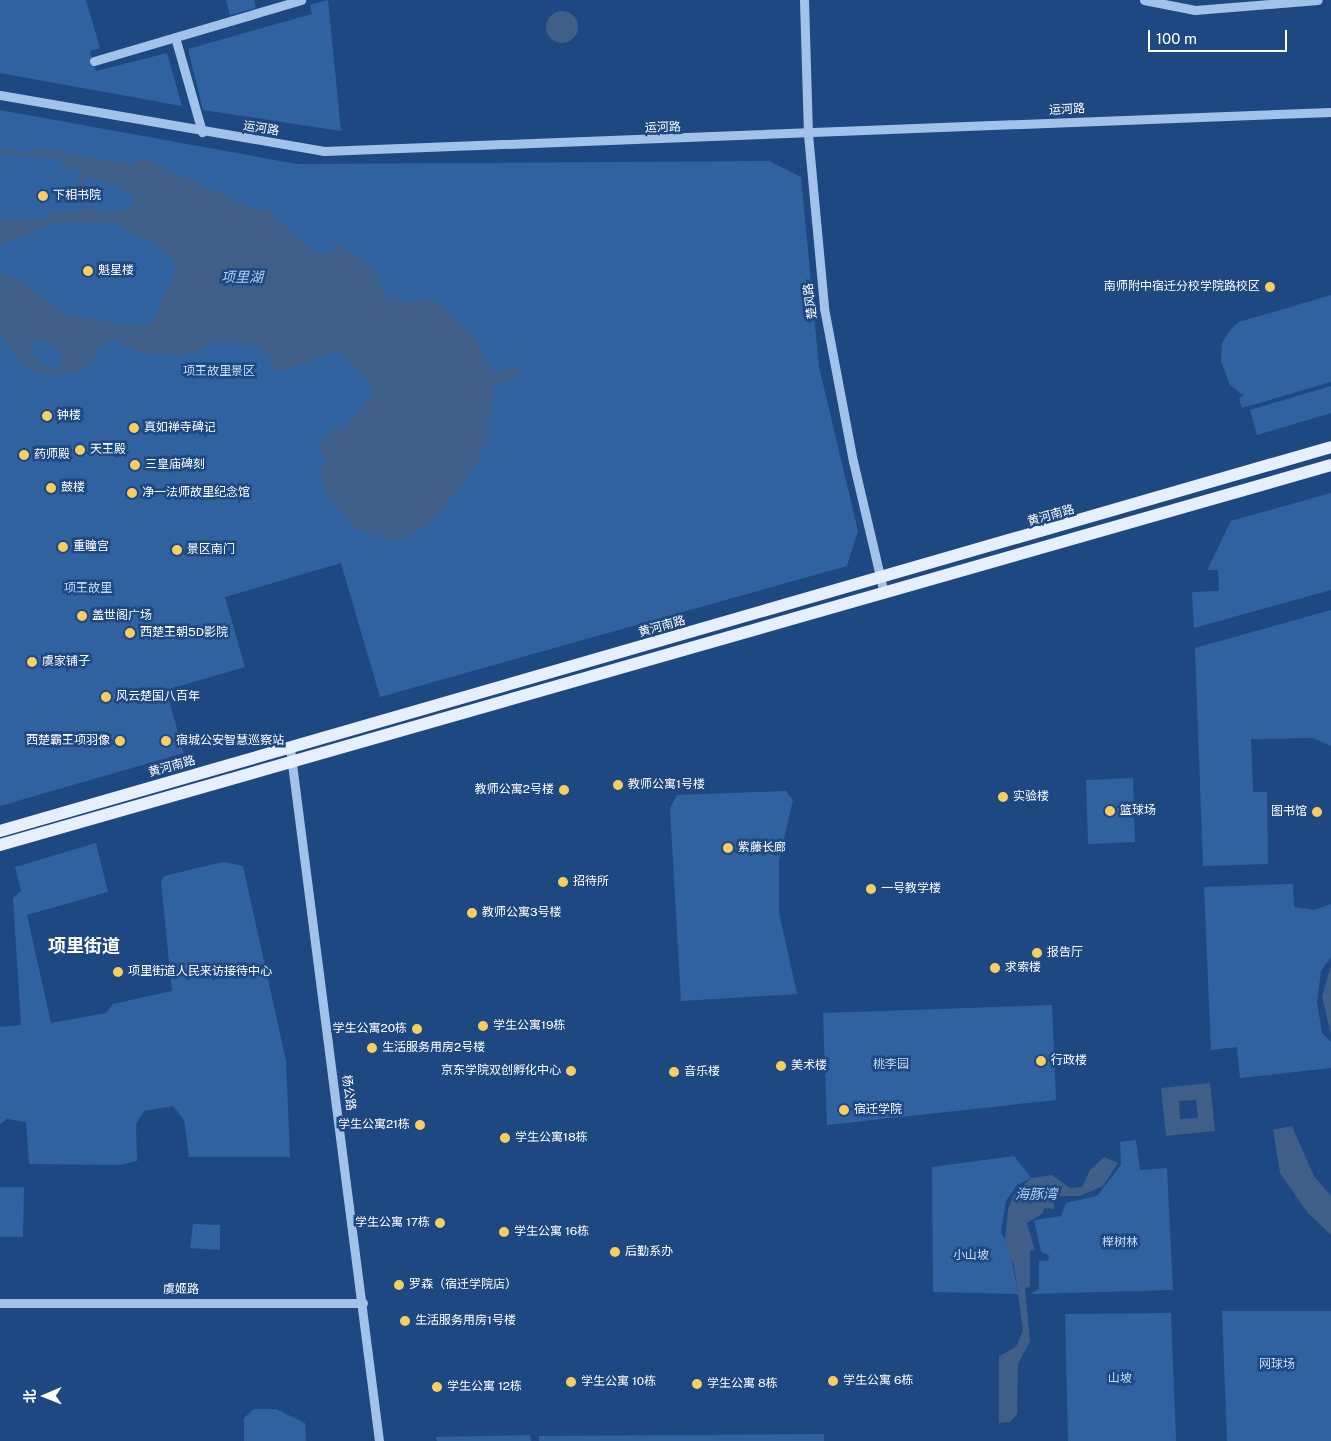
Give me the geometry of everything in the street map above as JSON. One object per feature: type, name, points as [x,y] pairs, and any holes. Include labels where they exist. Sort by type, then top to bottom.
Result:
[{"type":"main road","name":"黄河南路","points":[[0,831],[881,580],[1331,447]]},
{"type":"main road","points":[[0,845],[293,764],[1331,465]]},
{"type":"street","points":[[94,61],[301,0]]},
{"type":"street","name":"楚风路","points":[[804,0],[808,134],[835,375],[884,593]]},
{"type":"street","points":[[1144,0],[1195,10],[1318,0]]},
{"type":"street","points":[[175,37],[202,132]]},
{"type":"street","name":"运河路","points":[[0,96],[202,132],[324,151],[808,134],[1331,112]]},
{"type":"street","name":"杨公路","points":[[290,748],[363,1303],[379,1441]]},
{"type":"street","name":"虞姬路","points":[[0,1303],[363,1303]]},
{"type":"green space","points":[[0,0],[86,0],[100,48],[90,51],[96,71],[167,53],[182,106],[0,73]]},
{"type":"green space","points":[[226,0],[254,0],[256,8],[230,15]]},
{"type":"green space","points":[[328,0],[341,131],[203,110],[188,49],[312,14],[310,5]]},
{"type":"green space","points":[[0,110],[297,164],[769,161],[801,177],[819,367],[858,531],[847,566],[380,697],[341,563],[225,597],[245,667],[166,690],[184,753],[0,806]]},
{"type":"green space","points":[[1331,295],[1331,382],[1242,408],[1239,398],[1244,396],[1230,385],[1221,361],[1222,343],[1231,329],[1239,322]]},
{"type":"green space","points":[[1331,386],[1331,413],[1257,435],[1250,410]]},
{"type":"green space","points":[[1331,493],[1331,590],[1194,628],[1192,592],[1219,591],[1218,570],[1207,570],[1231,521]]},
{"type":"green space","points":[[1331,610],[1331,746],[1313,738],[1251,739],[1253,792],[1267,792],[1268,864],[1203,866],[1195,648]]},
{"type":"green space","name":"篮球场","points":[[1133,778],[1135,842],[1088,844],[1086,780]]},
{"type":"green space","points":[[786,791],[793,800],[779,860],[779,913],[797,994],[681,1001],[670,808],[677,795]]},
{"type":"green space","points":[[96,843],[108,892],[27,915],[51,1023],[106,1013],[113,1004],[172,991],[161,882],[164,876],[223,862],[243,866],[286,1061],[290,1157],[189,1157],[184,1120],[173,1106],[144,1111],[136,1124],[137,1161],[119,1165],[29,1164],[26,1122],[7,1119],[0,1124],[0,1027],[21,1025],[13,898],[21,891],[15,867]]},
{"type":"green space","points":[[1293,884],[1294,907],[1314,910],[1331,904],[1331,957],[1321,971],[1317,1002],[1322,1033],[1331,1042],[1331,1068],[1240,1078],[1237,1047],[1211,1050],[1204,887]]},
{"type":"green space","name":"桃李园","points":[[1052,1005],[1056,1100],[827,1125],[823,1013]]},
{"type":"green space","name":"榉树林","points":[[1136,1140],[1140,1170],[1167,1168],[1173,1290],[1030,1294],[1039,1289],[1039,1261],[1048,1261],[1049,1255],[1041,1252],[1034,1220],[1061,1216],[1066,1203],[1097,1196],[1121,1165],[1120,1142]]},
{"type":"green space","name":"小山坡","points":[[1014,1156],[1031,1178],[1017,1185],[1006,1201],[1001,1232],[1010,1250],[1018,1294],[933,1292],[932,1167]]},
{"type":"green space","points":[[0,1187],[24,1187],[23,1237],[0,1237]]},
{"type":"green space","points":[[193,1224],[220,1225],[220,1250],[190,1248]]},
{"type":"green space","name":"网球场","points":[[1222,1311],[1331,1311],[1331,1441],[1227,1441]]},
{"type":"green space","name":"山坡","points":[[1171,1313],[1176,1441],[1068,1441],[1065,1314]]},
{"type":"green space","points":[[254,1409],[276,1409],[305,1423],[306,1441],[244,1441],[244,1418]]},
{"type":"green space","points":[[824,1434],[824,1441],[539,1441],[539,1436]]},
{"type":"green space","points":[[530,1435],[531,1441],[437,1441],[436,1437]]},
{"type":"water","points":[[562,11],[574,15],[578,27],[574,39],[562,43],[550,39],[546,27],[550,15]]},
{"type":"water","name":"项里湖","points":[[33,147],[136,165],[139,156],[261,212],[272,209],[277,219],[317,253],[330,253],[339,242],[375,271],[383,294],[410,302],[432,298],[473,335],[493,373],[522,365],[520,376],[493,385],[488,439],[476,465],[437,516],[409,538],[390,539],[356,530],[329,497],[320,475],[327,457],[317,447],[337,424],[343,429],[373,394],[372,385],[337,351],[279,372],[270,371],[271,355],[261,354],[260,344],[213,343],[186,356],[145,354],[112,340],[99,346],[94,360],[76,373],[47,376],[26,369],[1,337],[0,273],[23,281],[61,312],[131,327],[152,323],[175,271],[171,258],[153,244],[113,223],[59,222],[0,245],[0,218],[45,219],[48,213],[82,211],[84,206],[109,213],[133,206],[134,198],[116,184],[85,178],[83,188],[75,187],[81,170],[61,167],[61,159],[0,154],[0,148],[32,153]],"holes":[[[38,340],[58,347],[61,362],[57,367],[44,366],[31,352],[31,342]]]},
{"type":"water","points":[[1331,965],[1331,1034],[1322,997]]},
{"type":"water","points":[[1210,1083],[1215,1131],[1166,1136],[1161,1088]],"holes":[[[1196,1100],[1198,1118],[1180,1119],[1179,1101]]]},
{"type":"water","points":[[1292,1126],[1314,1176],[1331,1196],[1331,1235],[1308,1213],[1280,1173],[1273,1130]]},
{"type":"water","name":"海豚湾","points":[[1104,1157],[1118,1163],[1103,1186],[1080,1196],[1053,1196],[1054,1209],[1044,1208],[1043,1213],[1027,1223],[1035,1250],[1030,1251],[1030,1287],[1025,1288],[1030,1341],[1018,1364],[1017,1414],[1010,1422],[999,1423],[999,1356],[1016,1347],[1023,1331],[1014,1265],[1005,1239],[1008,1209],[1015,1192],[1031,1178],[1052,1175],[1070,1188],[1082,1187],[1090,1170]]},
{"type":"place","name":"下相书院","points":[[43,196]]},
{"type":"place","name":"魁星楼","points":[[88,271]]},
{"type":"place","name":"南师附中宿迁分校学院路校区","points":[[1270,287]]},
{"type":"place","name":"钟楼","points":[[47,416]]},
{"type":"place","name":"真如禅寺碑记","points":[[134,428]]},
{"type":"place","name":"天王殿","points":[[80,450]]},
{"type":"place","name":"药师殿","points":[[24,455]]},
{"type":"place","name":"三皇庙碑刻","points":[[135,465]]},
{"type":"place","name":"鼓楼","points":[[51,488]]},
{"type":"place","name":"净一法师故里纪念馆","points":[[132,493]]},
{"type":"place","name":"重瞳宫","points":[[63,547]]},
{"type":"place","name":"景区南门","points":[[177,550]]},
{"type":"place","name":"盖世阁广场","points":[[82,616]]},
{"type":"place","name":"西楚王朝5D影院","points":[[130,633]]},
{"type":"place","name":"虞家铺子","points":[[32,662]]},
{"type":"place","name":"风云楚国八百年","points":[[106,697]]},
{"type":"place","name":"西楚霸王项羽像","points":[[120,741]]},
{"type":"place","name":"宿城公安智慧巡察站","points":[[166,741]]},
{"type":"place","name":"教师公寓1号楼","points":[[618,785]]},
{"type":"place","name":"教师公寓2号楼","points":[[564,790]]},
{"type":"place","name":"实验楼","points":[[1003,797]]},
{"type":"place","name":"篮球场","points":[[1110,811]]},
{"type":"place","name":"图书馆","points":[[1317,812]]},
{"type":"place","name":"紫藤长廊","points":[[728,848]]},
{"type":"place","name":"招待所","points":[[563,882]]},
{"type":"place","name":"一号教学楼","points":[[871,889]]},
{"type":"place","name":"教师公寓3号楼","points":[[472,913]]},
{"type":"place","name":"报告厅","points":[[1037,953]]},
{"type":"place","name":"求索楼","points":[[995,968]]},
{"type":"place","name":"项里街道人民来访接待中心","points":[[118,972]]},
{"type":"place","name":"学生公寓19栋","points":[[483,1026]]},
{"type":"place","name":"学生公寓20栋","points":[[417,1029]]},
{"type":"place","name":"生活服务用房2号楼","points":[[372,1048]]},
{"type":"place","name":"行政楼","points":[[1041,1061]]},
{"type":"place","name":"美术楼","points":[[781,1066]]},
{"type":"place","name":"京东学院双创孵化中心","points":[[571,1071]]},
{"type":"place","name":"音乐楼","points":[[674,1072]]},
{"type":"place","name":"宿迁学院","points":[[844,1110]]},
{"type":"place","name":"学生公寓21栋","points":[[420,1125]]},
{"type":"place","name":"学生公寓18栋","points":[[505,1138]]},
{"type":"place","name":"学生公寓 17栋","points":[[440,1223]]},
{"type":"place","name":"学生公寓 16栋","points":[[504,1232]]},
{"type":"place","name":"后勤系办","points":[[615,1252]]},
{"type":"place","name":"罗森（宿迁学院店）","points":[[399,1285]]},
{"type":"place","name":"生活服务用房1号楼","points":[[405,1321]]},
{"type":"place","name":"学生公寓 6栋","points":[[833,1381]]},
{"type":"place","name":"学生公寓 10栋","points":[[571,1382]]},
{"type":"place","name":"学生公寓 8栋","points":[[697,1384]]},
{"type":"place","name":"学生公寓 12栋","points":[[437,1387]]},
{"type":"district","name":"项里街道","points":[[84,946]]},
{"type":"park label","name":"项王故里景区","points":[[219,372]]},
{"type":"park label","name":"项王故里","points":[[88,589]]}]
